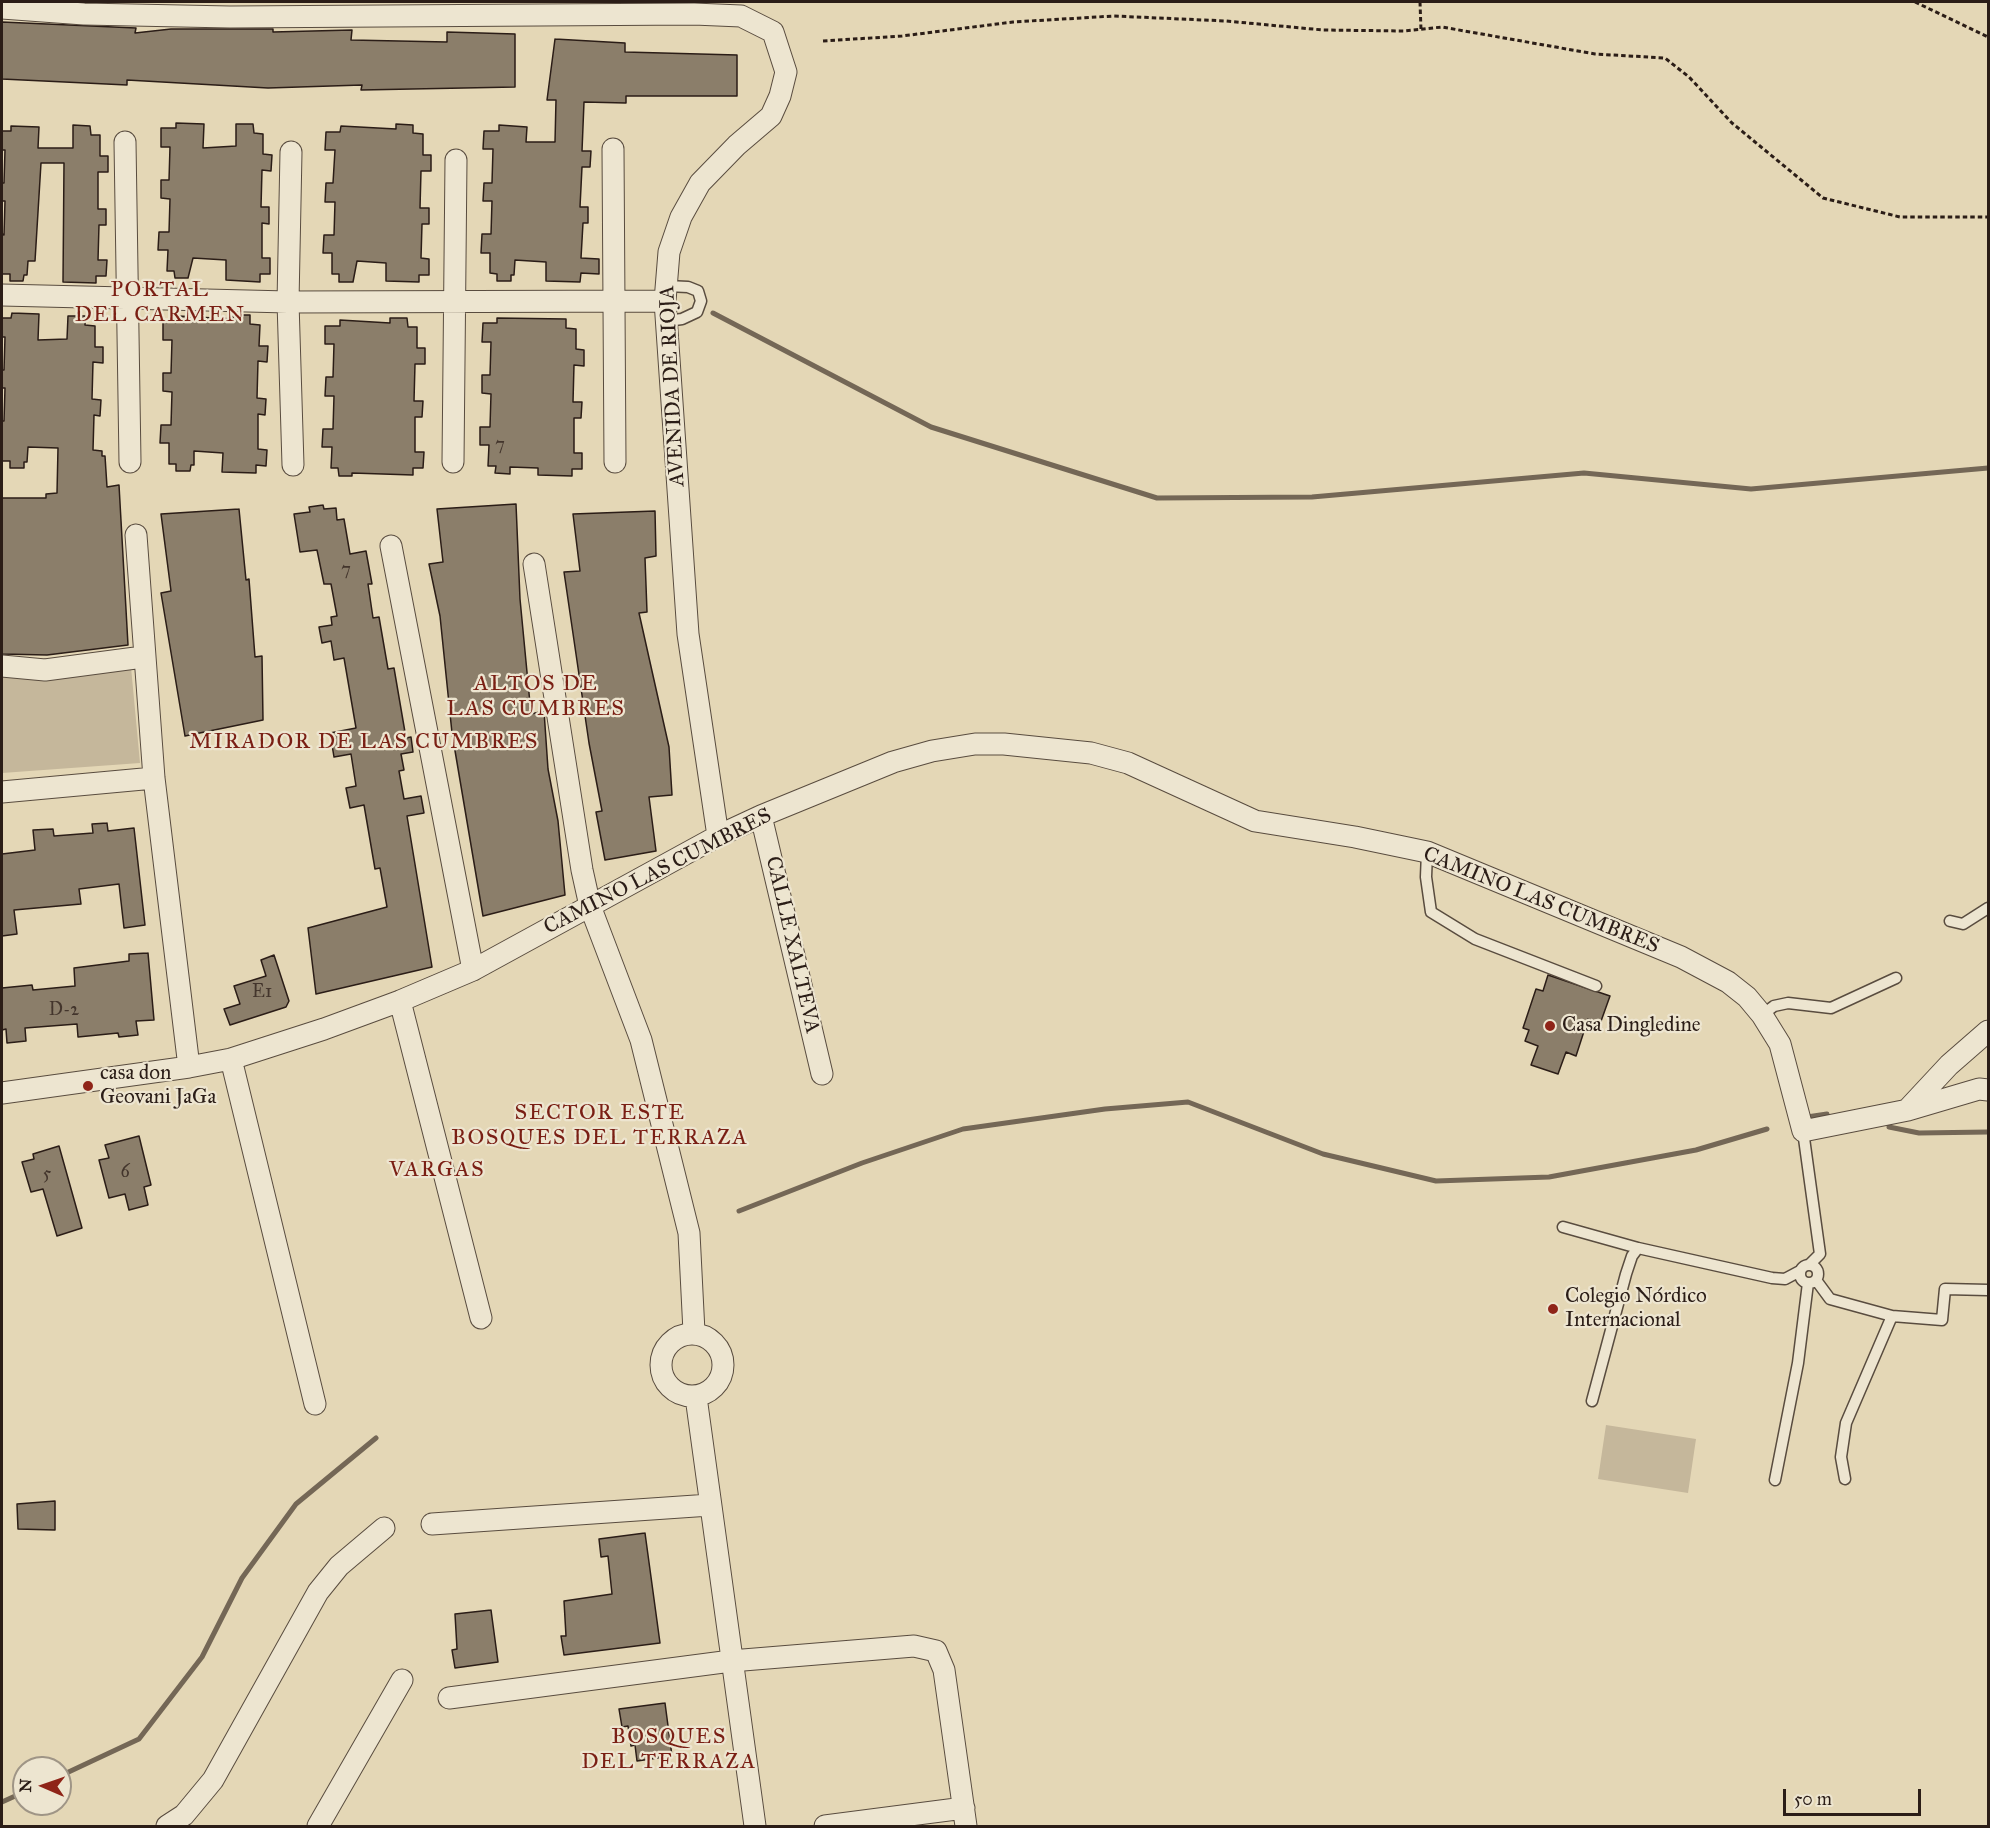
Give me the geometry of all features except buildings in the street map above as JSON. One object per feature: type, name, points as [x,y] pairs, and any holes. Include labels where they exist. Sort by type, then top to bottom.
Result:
[{"type":"street","name":"AVENIDA DE RIOJA","points":[[2,8],[84,14],[230,9],[694,14],[741,16],[773,32],[786,72],[780,96],[771,116],[737,145],[700,183],[681,217],[669,252],[666,303],[688,634],[718,836]]},
{"type":"street","points":[[125,142],[130,462]]},
{"type":"street","points":[[613,149],[615,462]]},
{"type":"street","points":[[291,152],[288,302],[292,465]]},
{"type":"street","points":[[453,462],[456,160]]},
{"type":"street","points":[[2,295],[288,302],[614,301],[666,303]]},
{"type":"street","points":[[136,535],[143,657],[154,778],[189,1067]]},
{"type":"street","points":[[391,546],[473,970]]},
{"type":"street","points":[[534,564],[582,870],[590,906],[640,1040],[689,1233],[694,1332]]},
{"type":"street","points":[[2,666],[45,670],[143,657]]},
{"type":"street","name":"CAMINO LAS CUMBRES","points":[[2,1093],[231,1059],[324,1029],[400,1001],[473,970],[718,836],[761,816],[892,762],[932,751],[975,744],[1004,744],[1091,753],[1128,763],[1255,821],[1355,837],[1428,852],[1681,957],[1728,982],[1747,997],[1762,1015],[1780,1044],[1803,1131]]},
{"type":"street","points":[[2,792],[154,778]]},
{"type":"street","name":"CALLE XALTEVA","points":[[761,816],[822,1074]]},
{"type":"street","points":[[400,1001],[481,1318]]},
{"type":"street","points":[[1908,1110],[1949,1065],[1989,1031]]},
{"type":"street","points":[[231,1059],[315,1404]]},
{"type":"street","points":[[1803,1131],[1908,1110],[1979,1089],[1989,1090]]},
{"type":"street","points":[[694,1332],[712,1339],[722,1354],[723,1373],[713,1389],[696,1397],[681,1395],[668,1387],[661,1373],[660,1358],[667,1344],[679,1335],[694,1332]]},
{"type":"street","points":[[696,1397],[754,1827]]},
{"type":"street","points":[[432,1524],[710,1505]]},
{"type":"street","points":[[167,1827],[184,1815],[213,1780],[318,1592],[339,1566],[384,1528]]},
{"type":"street","points":[[449,1698],[730,1661],[914,1646],[936,1651],[944,1670],[965,1817],[825,1827]]},
{"type":"street","points":[[318,1827],[402,1680]]},
{"type":"lane","points":[[1428,852],[1426,877],[1431,912],[1475,939],[1596,986]]},
{"type":"lane","points":[[1950,921],[1963,924],[1989,908]]},
{"type":"lane","points":[[1762,1015],[1774,1006],[1788,1003],[1831,1008],[1896,978]]},
{"type":"lane","points":[[1563,1227],[1638,1248],[1785,1279],[1810,1264],[1820,1254],[1803,1131]]},
{"type":"lane","points":[[1592,1401],[1626,1275],[1632,1256],[1638,1248]]},
{"type":"lane","points":[[1775,1480],[1812,1282],[1817,1269],[1810,1264]]},
{"type":"lane","points":[[1800,1271],[1802,1280],[1812,1282],[1830,1299],[1892,1316],[1942,1320],[1945,1289],[1989,1290]]},
{"type":"lane","points":[[1845,1479],[1841,1457],[1846,1423],[1892,1316]]},
{"type":"path","points":[[1420,2],[1421,30]]},
{"type":"path","points":[[1915,2],[1989,37]]},
{"type":"path","points":[[823,41],[902,36],[1013,22],[1114,16],[1226,21],[1323,30],[1421,30],[1442,27],[1595,54],[1665,58],[1689,77],[1732,123],[1823,198],[1900,217],[1989,217]]},
{"type":"shaded area","points":[[131,667],[140,763],[2,773],[2,676]]},
{"type":"shaded area","points":[[1606,1425],[1696,1439],[1688,1493],[1598,1479]]},
{"type":"waterway","points":[[713,313],[931,427],[1157,498],[1312,497],[1584,473],[1751,489],[1988,468]]},
{"type":"waterway","points":[[739,1211],[862,1163],[963,1129],[1105,1109],[1188,1102],[1323,1154],[1436,1181],[1549,1177],[1696,1150],[1767,1129]]},
{"type":"waterway","points":[[1807,1117],[1827,1114]]},
{"type":"waterway","points":[[1889,1127],[1919,1133],[1988,1132]]},
{"type":"waterway","points":[[72,1770],[139,1739],[202,1657],[242,1578],[296,1504],[376,1438]]},
{"type":"waterway","points":[[2,1802],[12,1797]]},
{"type":"place","name":"Casa Dingledine","points":[[1550,1026]]},
{"type":"place","name":"casa don Geovani JaGa","points":[[88,1086]]},
{"type":"place","name":"Colegio Nórdico Internacional","points":[[1553,1309]]},
{"type":"district","name":"PORTAL DEL CARMEN","points":[[160,304]]},
{"type":"district","name":"ALTOS DE LAS CUMBRES","points":[[536,698]]},
{"type":"district","name":"MIRADOR DE LAS CUMBRES","points":[[364,743]]},
{"type":"district","name":"SECTOR ESTE BOSQUES DEL TERRAZA","points":[[600,1126]]},
{"type":"district","name":"VARGAS","points":[[437,1171]]},
{"type":"district","name":"BOSQUES DEL TERRAZA","points":[[669,1751]]}]
